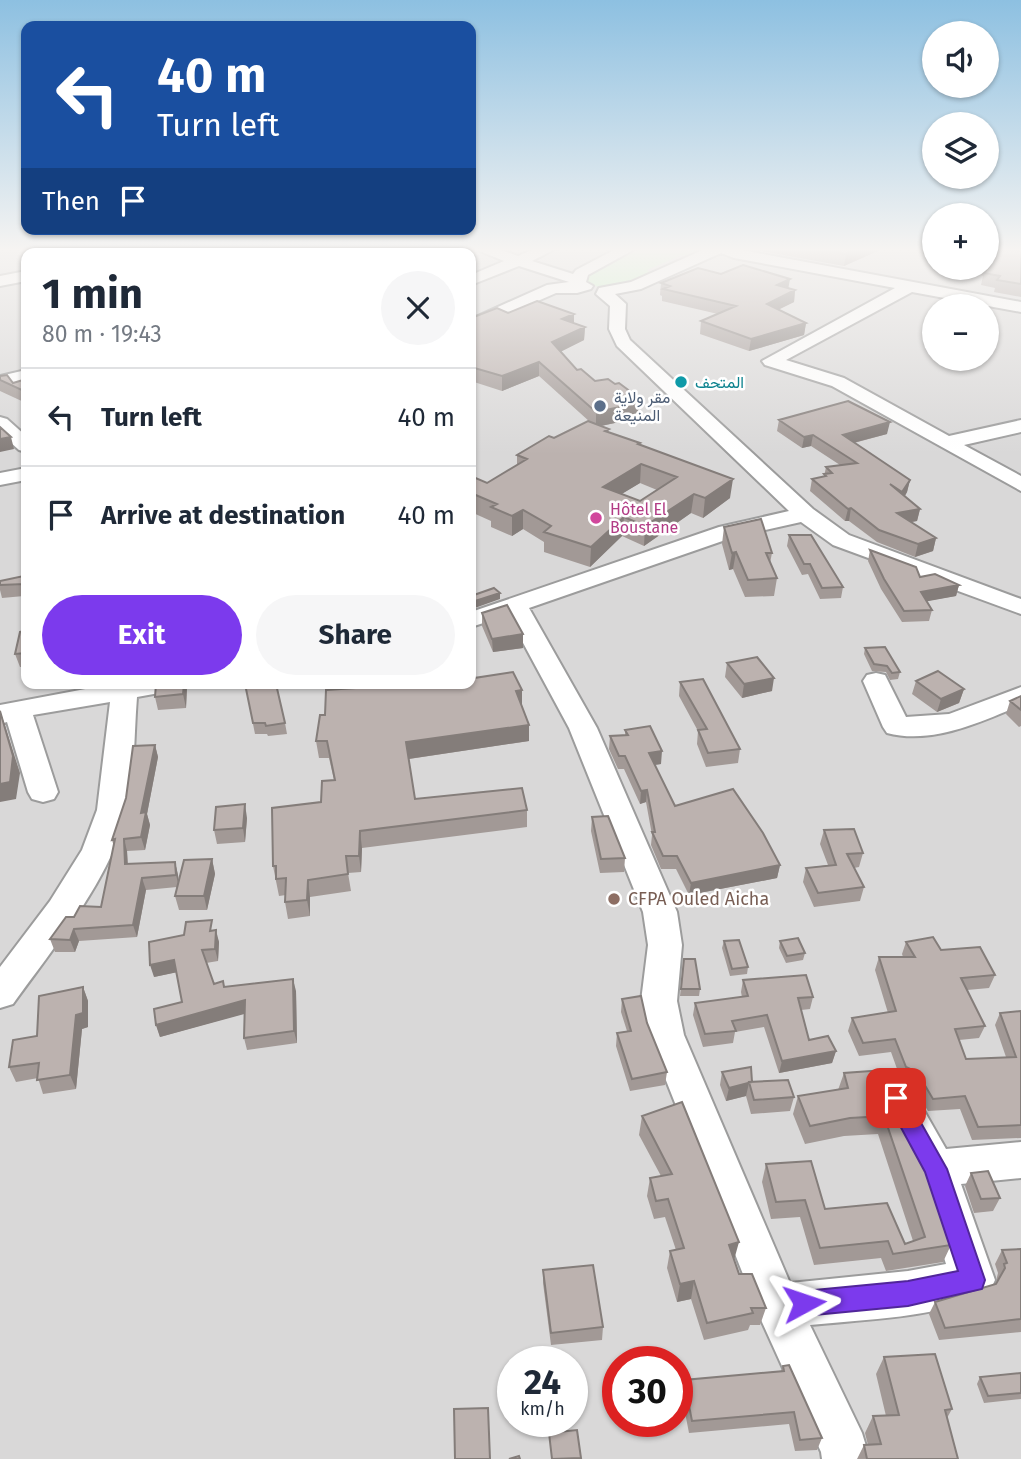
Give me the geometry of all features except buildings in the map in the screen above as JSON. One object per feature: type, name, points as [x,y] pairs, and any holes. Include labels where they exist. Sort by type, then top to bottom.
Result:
[{"type":"street","points":[[618,317],[617,329],[623,342],[805,514],[841,540],[1021,607]]},
{"type":"street","points":[[853,317],[771,361],[838,382],[1021,485]]},
{"type":"street","points":[[0,382],[21,376]]},
{"type":"street","points":[[0,424],[21,442]]},
{"type":"street","points":[[946,443],[1021,426]]},
{"type":"street","points":[[0,479],[21,475]]},
{"type":"street","points":[[476,618],[727,532],[805,514]]},
{"type":"street","points":[[515,605],[583,729],[660,912],[665,945],[659,1001],[666,1035],[778,1306],[845,1450],[846,1459]]},
{"type":"street","points":[[876,681],[897,727],[953,723],[1021,695]]},
{"type":"street","points":[[43,792],[8,712],[120,689]]},
{"type":"street","points":[[0,994],[62,910],[97,851],[112,810],[125,689]]},
{"type":"street","points":[[778,1306],[908,1293],[973,1280],[936,1169],[896,1098]]},
{"type":"street","points":[[936,1169],[1021,1160]]},
{"type":"shaded area","points":[[0,317],[21,317],[21,689],[476,689],[476,317],[922,317],[922,371],[999,371],[999,317],[1021,317],[1021,1459],[0,1459]]},
{"type":"place","name":"المتحف","points":[[681,382]]},
{"type":"place","name":"مقر ولاية المنيعة","points":[[600,406]]},
{"type":"place","name":"Hôtel El Boustane","points":[[596,518]]},
{"type":"place","name":"CFPA Ouled Aicha","points":[[614,899]]},
{"type":"route","points":[[804,1303],[908,1293],[973,1280],[936,1169],[896,1098]]}]
